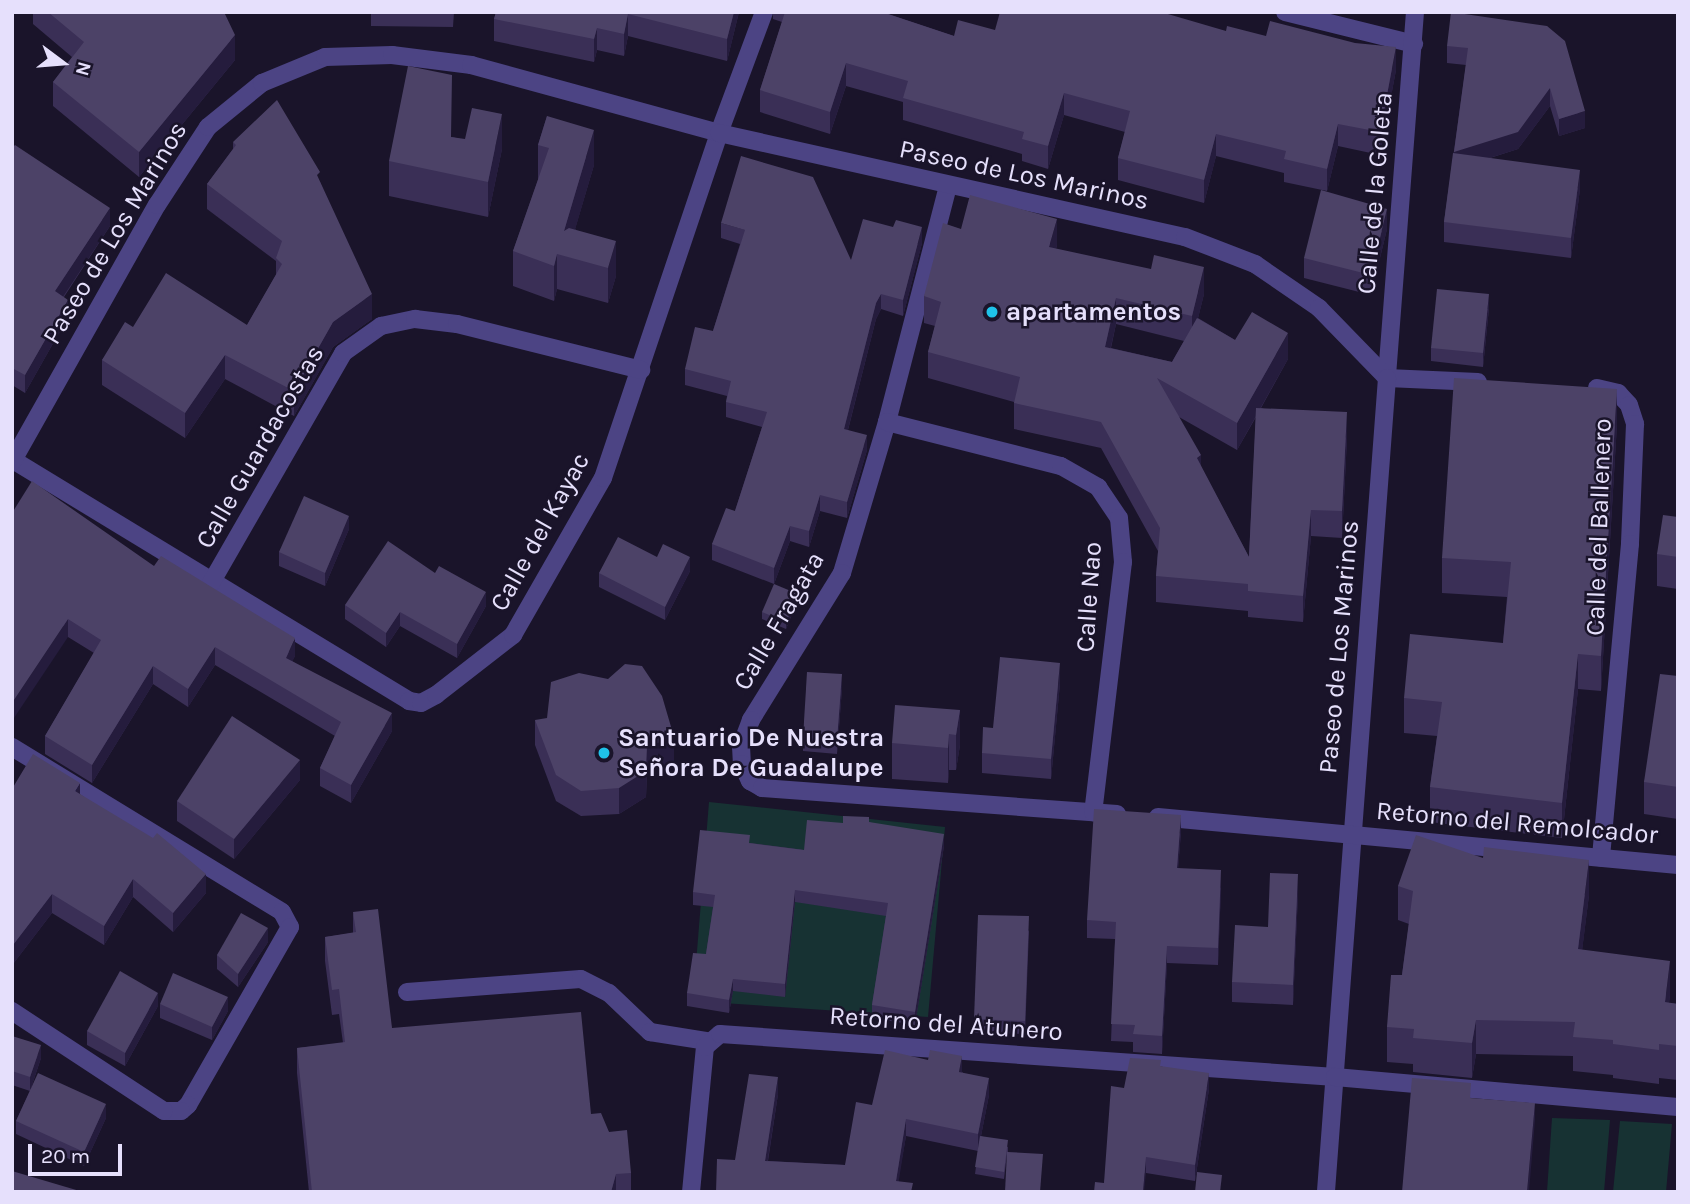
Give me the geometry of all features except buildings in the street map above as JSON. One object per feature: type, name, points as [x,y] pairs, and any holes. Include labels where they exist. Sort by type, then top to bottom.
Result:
[{"type":"street","points":[[719,133],[764,12]]},
{"type":"street","points":[[1285,12],[1414,44]]},
{"type":"street","name":"Calle de la Goleta","points":[[1387,378],[1415,12]]},
{"type":"street","name":"Paseo de Los Marinos","points":[[13,461],[157,205],[208,127],[262,83],[325,57],[392,55],[471,65],[719,133],[1185,237],[1255,264],[1319,308],[1387,378],[1326,1192]]},
{"type":"street","name":"Calle del Kayac","points":[[13,461],[409,701],[421,703],[513,635],[603,478],[719,133]]},
{"type":"street","name":"Calle Fragata","points":[[948,186],[887,422],[842,573],[751,720],[741,746],[750,781],[762,788],[1093,811],[1351,834]]},
{"type":"street","name":"Calle Guardacostas","points":[[211,583],[343,353],[381,326],[415,319],[457,324],[641,370]]},
{"type":"street","points":[[1387,378],[1498,383]]},
{"type":"street","name":"Calle del Ballenero","points":[[1581,387],[1618,393],[1629,405],[1635,424],[1630,544],[1601,858]]},
{"type":"street","name":"Calle Nao","points":[[887,422],[1061,466],[1098,487],[1119,519],[1123,562],[1093,811]]},
{"type":"street","points":[[12,747],[282,912],[290,927],[215,1060],[181,1111],[164,1111],[12,1010]]},
{"type":"street","name":"Retorno del Remolcador","points":[[1351,834],[1678,865]]},
{"type":"street","name":"Retorno del Atunero","points":[[407,992],[582,979],[609,993],[650,1032],[707,1041],[720,1034],[1335,1077]]},
{"type":"street","points":[[691,1192],[707,1041]]},
{"type":"street","points":[[1335,1077],[1678,1107]]},
{"type":"green space","points":[[709,802],[945,827],[928,1017],[693,1001]]},
{"type":"green space","points":[[1552,1118],[1610,1120],[1604,1192],[1547,1192]]},
{"type":"green space","points":[[1620,1121],[1672,1124],[1666,1192],[1613,1192]]},
{"type":"place","name":"apartamentos","points":[[992,312]]},
{"type":"place","name":"Santuario De Nuestra Señora De Guadalupe","points":[[604,753]]}]
